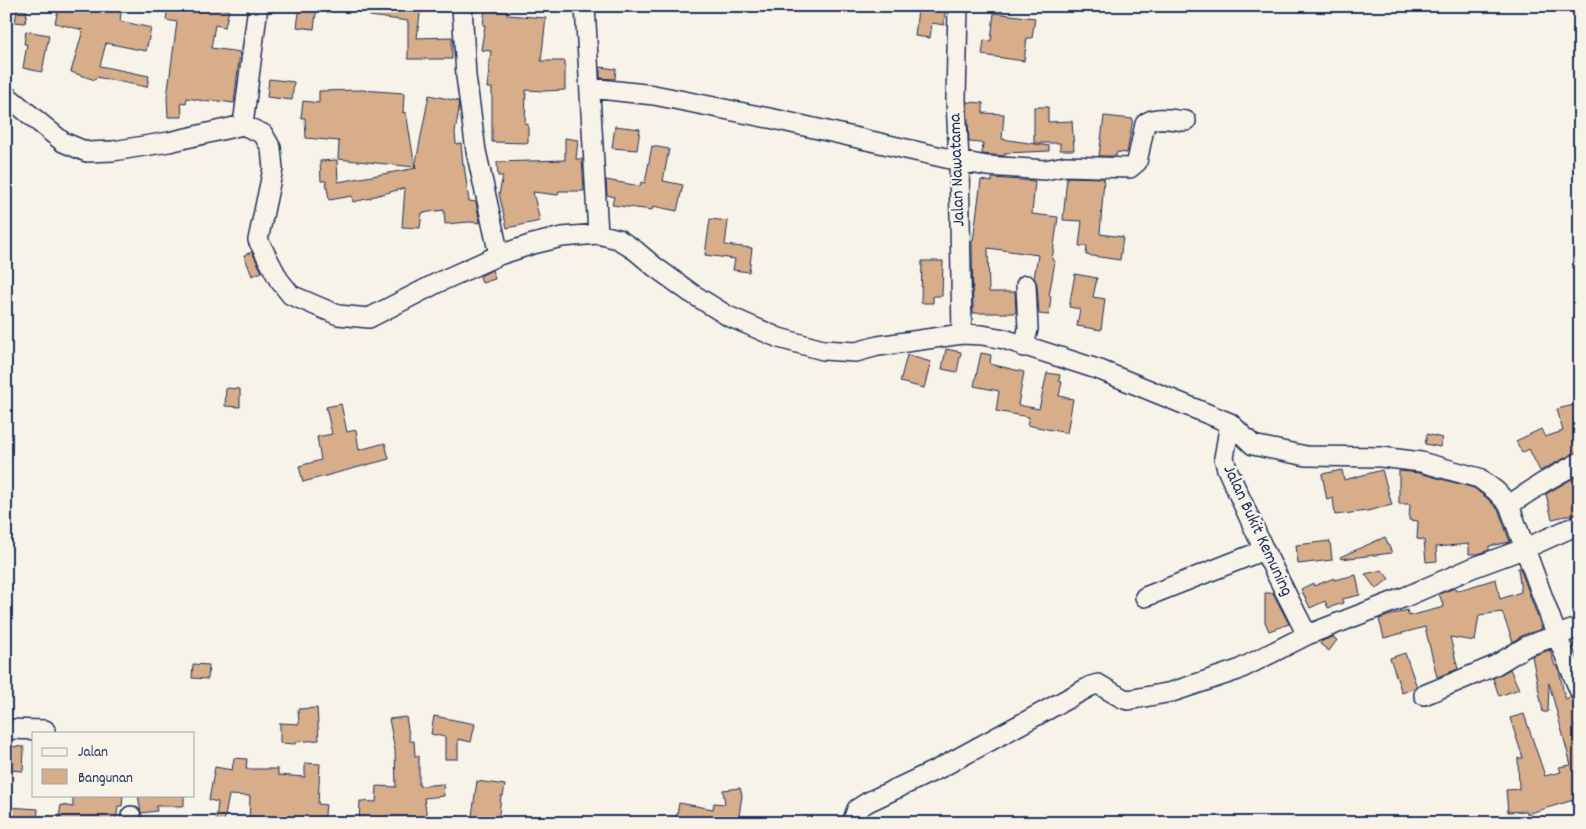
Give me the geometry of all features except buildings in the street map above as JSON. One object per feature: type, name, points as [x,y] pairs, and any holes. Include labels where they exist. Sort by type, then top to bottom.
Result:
[{"type":"street","points":[[243,125],[258,6]]},
{"type":"street","points":[[462,6],[466,76],[476,151],[499,255]]},
{"type":"street","points":[[585,6],[591,141],[598,234]]},
{"type":"street","name":"Jalan Nawatama","points":[[958,6],[956,100],[962,334]]},
{"type":"street","points":[[590,88],[654,95],[774,119],[959,161],[987,166],[1045,170],[1065,166],[1130,168],[1137,162],[1145,124],[1149,120],[1186,121]]},
{"type":"street","points":[[6,95],[63,142],[87,152],[113,151],[169,142],[243,125],[263,134],[271,148],[273,169],[258,240],[279,280],[291,295],[338,315],[369,318],[439,282],[499,255],[562,237],[598,234],[618,239],[636,250],[655,267],[728,316],[779,338],[823,350],[856,352],[878,346],[962,334],[1004,339],[1100,370],[1230,423],[1253,445],[1306,456],[1382,457],[1421,462],[1479,478],[1496,491],[1509,505],[1557,636],[1580,692]]},
{"type":"street","points":[[1024,347],[1028,329],[1026,285]]},
{"type":"street","name":"Jalan Bukit Kemuning","points":[[1230,423],[1224,458],[1231,478],[1264,550],[1307,635]]},
{"type":"street","points":[[1509,505],[1544,482],[1580,462]]},
{"type":"street","points":[[852,823],[857,809],[868,802],[940,768],[1091,686],[1098,684],[1128,700],[1172,692],[1238,670],[1307,635],[1526,548],[1580,524]]},
{"type":"street","points":[[1144,597],[1264,550]]},
{"type":"street","points":[[1424,695],[1494,666],[1527,646],[1580,628]]},
{"type":"street","points":[[6,729],[46,730]]}]
